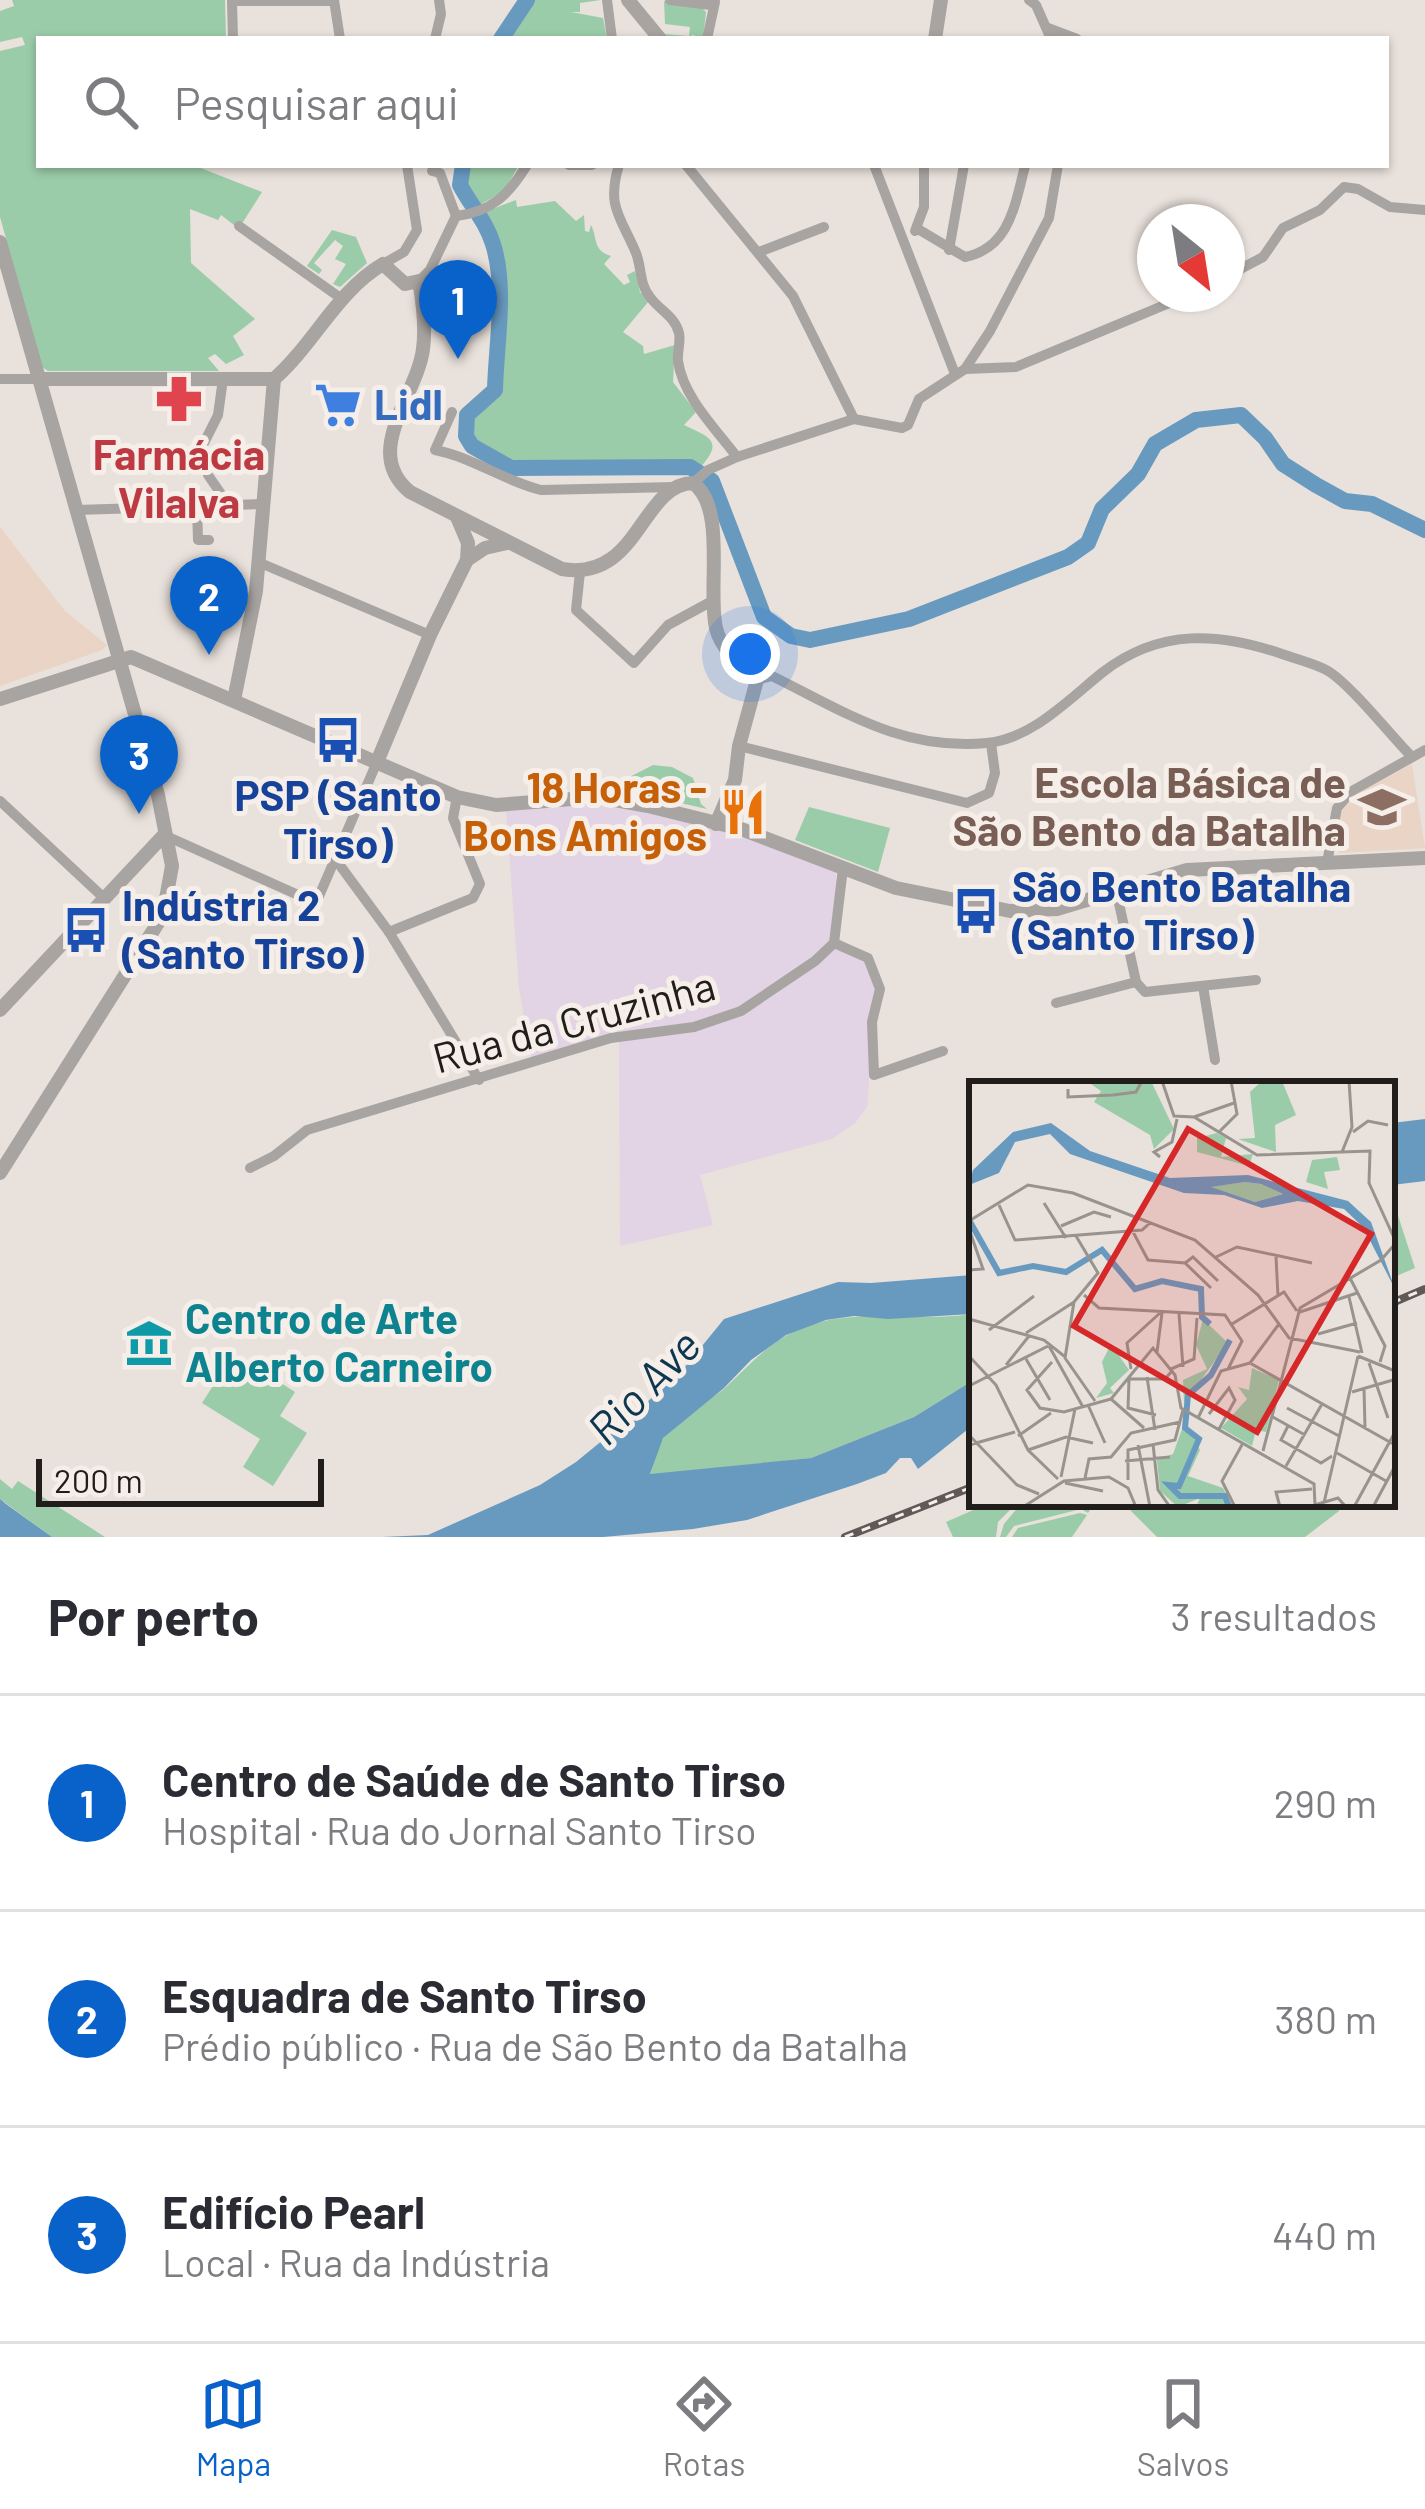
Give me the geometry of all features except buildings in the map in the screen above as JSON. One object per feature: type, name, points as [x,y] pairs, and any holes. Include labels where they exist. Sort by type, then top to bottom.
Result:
[{"type":"street","points":[[233,36],[232,0],[333,0],[339,36]]},
{"type":"street","points":[[436,36],[439,0]]},
{"type":"street","points":[[607,0],[612,36]]},
{"type":"street","points":[[628,0],[658,36]]},
{"type":"street","points":[[670,0],[713,4],[708,36]]},
{"type":"street","points":[[935,36],[940,0]]},
{"type":"street","points":[[1029,0],[1050,34]]},
{"type":"street","points":[[234,700],[256,591],[274,380],[304,350],[342,299],[404,252],[417,230],[407,168]]},
{"type":"street","points":[[456,216],[477,212],[511,192],[525,168]]},
{"type":"street","points":[[618,168],[614,211],[638,257],[640,278],[650,298],[666,310],[679,332],[678,362],[688,390],[736,457]]},
{"type":"street","points":[[689,168],[793,296],[854,419]]},
{"type":"street","points":[[875,168],[960,371]]},
{"type":"street","points":[[905,236],[918,229],[925,168]]},
{"type":"street","points":[[949,250],[963,168]]},
{"type":"street","points":[[918,229],[949,250],[965,256],[981,254],[996,243],[1011,217],[1024,168]]},
{"type":"street","points":[[452,412],[435,450],[541,490],[674,487],[736,457],[854,419],[902,428],[908,425],[919,398],[960,371],[990,331],[1048,218],[1057,168]]},
{"type":"street","points":[[383,264],[405,284],[419,281],[430,270],[456,216],[440,173],[432,171]]},
{"type":"street","points":[[1245,266],[1263,256],[1283,229],[1320,210],[1344,187],[1358,189],[1390,207],[1425,210]]},
{"type":"street","points":[[238,226],[342,299]]},
{"type":"street","points":[[759,252],[824,227]]},
{"type":"street","points":[[0,242],[166,826],[172,866],[164,915],[0,1173]]},
{"type":"street","points":[[419,281],[424,347],[389,438],[392,466],[410,492],[562,569],[580,572],[599,568],[616,555],[674,487]]},
{"type":"street","points":[[960,371],[1016,367],[1148,312]]},
{"type":"street","points":[[0,379],[274,380]]},
{"type":"street","points":[[223,380],[218,415],[202,449],[208,476],[229,504]]},
{"type":"street","points":[[699,477],[710,512],[721,640],[757,680]]},
{"type":"street","points":[[77,510],[261,504]]},
{"type":"street","points":[[197,506],[198,540],[209,540]]},
{"type":"street","points":[[164,836],[316,903],[430,635],[467,560],[468,543],[457,517]]},
{"type":"street","points":[[467,560],[485,548],[508,543]]},
{"type":"street","points":[[257,562],[430,635]]},
{"type":"street","points":[[580,572],[576,610],[634,663],[668,625],[714,600]]},
{"type":"street","points":[[757,680],[772,676],[893,736],[991,743],[1029,730],[1148,644],[1217,637],[1256,645],[1329,672],[1412,757]]},
{"type":"street","points":[[0,699],[131,657],[457,796],[496,805],[598,797],[741,829],[896,888],[999,910],[1058,909],[1186,870],[1425,858]]},
{"type":"street","points":[[124,682],[148,662]]},
{"type":"street","points":[[716,824],[735,780],[757,680]]},
{"type":"street","points":[[740,746],[968,803],[989,793],[994,773],[991,743]]},
{"type":"street","points":[[1327,863],[1337,808],[1352,791],[1425,750]]},
{"type":"street","points":[[389,932],[473,898],[480,884],[453,818],[457,796]]},
{"type":"street","points":[[0,801],[105,899]]},
{"type":"street","points":[[0,1010],[164,836]]},
{"type":"street","points":[[336,860],[389,932],[478,1080]]},
{"type":"street","points":[[842,868],[834,943],[868,958],[880,989],[872,1022],[874,1075],[943,1051]]},
{"type":"street","points":[[1117,894],[1136,982],[1145,992],[1256,980]]},
{"type":"street","name":"Rua da Cruzinha","points":[[250,1168],[307,1130],[610,1038],[694,1027],[741,1011],[834,943]]},
{"type":"street","points":[[1056,1003],[1136,982]]},
{"type":"street","points":[[1203,986],[1215,1060]]},
{"type":"shaded area","points":[[0,527],[65,611],[107,645],[102,650],[0,686]]},
{"type":"shaded area","name":"Escola Básica de São Bento da Batalha","points":[[1412,764],[1425,848],[1339,853],[1342,811],[1364,790]]},
{"type":"shaded area","points":[[602,804],[762,842],[836,872],[835,936],[870,957],[882,988],[874,1022],[867,1107],[855,1123],[832,1139],[700,1175],[713,1225],[620,1246],[619,1038],[532,1064],[519,988],[506,809]]},
{"type":"green space","points":[[12,0],[225,0],[226,36],[36,36],[36,168],[201,168],[262,192],[243,222],[234,225],[221,215],[218,220],[190,209],[191,263],[255,319],[233,336],[244,355],[226,364],[215,354],[208,358],[219,371],[48,371],[42,367],[0,217],[0,51],[25,45],[22,37],[0,42],[0,11],[14,6]]},
{"type":"green space","points":[[529,0],[601,0],[580,3],[580,12],[571,12],[603,18],[606,36],[506,36]]},
{"type":"green space","points":[[664,1],[706,12],[703,36],[689,36],[690,27],[665,24]]},
{"type":"green space","points":[[465,168],[517,168],[504,191],[476,207],[463,185]]},
{"type":"green space","points":[[516,200],[517,207],[555,201],[576,221],[584,215],[585,231],[591,225],[598,247],[611,256],[604,264],[624,285],[630,282],[627,275],[635,271],[640,292],[649,301],[623,332],[643,346],[644,354],[675,345],[673,382],[696,412],[684,425],[707,437],[713,446],[698,470],[688,465],[511,466],[469,438],[468,417],[498,391],[500,277],[482,213]]},
{"type":"green space","points":[[332,230],[356,237],[367,263],[340,287],[333,284],[346,264],[335,259],[343,246],[335,240],[314,263],[322,270],[319,274],[307,266]]},
{"type":"green space","points":[[653,765],[672,767],[693,778],[707,809],[610,787]]},
{"type":"green space","points":[[809,807],[890,828],[878,872],[795,840]]},
{"type":"green space","points":[[1395,1206],[1415,1268],[1395,1277]]},
{"type":"green space","points":[[969,1314],[969,1383],[914,1417],[811,1458],[650,1475],[668,1432],[782,1338],[827,1320]]},
{"type":"green space","points":[[234,1353],[295,1392],[280,1416],[307,1433],[273,1486],[243,1467],[260,1439],[202,1403]]},
{"type":"green space","points":[[0,1479],[12,1489],[18,1481],[105,1537],[52,1537],[0,1499]]},
{"type":"green space","points":[[980,1507],[1013,1507],[998,1522],[996,1537],[953,1537],[946,1522]]},
{"type":"green space","points":[[1018,1507],[1092,1507],[1088,1513],[1081,1509],[1014,1526],[1006,1537],[1000,1537]]},
{"type":"green space","points":[[1337,1507],[1339,1511],[1305,1537],[1157,1537],[1128,1508]]},
{"type":"green space","points":[[1087,1515],[1072,1537],[1012,1537],[1018,1528]]},
{"type":"water","points":[[1425,1119],[1425,1181],[1395,1185],[1395,1123]]},
{"type":"water","points":[[969,1275],[969,1314],[854,1316],[826,1320],[786,1335],[663,1438],[650,1474],[811,1458],[914,1417],[969,1383],[969,1428],[918,1469],[911,1458],[900,1458],[886,1473],[857,1484],[747,1520],[693,1529],[603,1537],[382,1537],[428,1535],[540,1485],[631,1417],[685,1367],[724,1319],[838,1282]]},
{"type":"water","points":[[0,1499],[6,1504],[52,1537],[0,1537]]},
{"type":"waterway","points":[[503,36],[527,0]]},
{"type":"waterway","points":[[463,168],[460,185],[493,244],[500,298],[495,390],[467,415],[466,436],[472,446],[511,468],[690,467],[712,481],[764,617],[791,636],[810,640],[909,619],[1068,557],[1088,543],[1102,509],[1138,474],[1155,444],[1196,420],[1241,415],[1283,464],[1316,485],[1345,501],[1372,504],[1425,530]]},
{"type":"railway","points":[[1395,1302],[1425,1289]]},
{"type":"railway","points":[[845,1537],[969,1488]]},
{"type":"place","name":"Centro de Saúde de Santo Tirso","points":[[458,359]]},
{"type":"place","name":"Farmácia Vilalva","points":[[179,399]]},
{"type":"place","name":"Lidl","points":[[338,405]]},
{"type":"place","name":"Esquadra de Santo Tirso","points":[[209,655]]},
{"type":"place","name":"PSP (Santo Tirso)","points":[[338,740]]},
{"type":"place","name":"Escola Básica de São Bento da Batalha","points":[[1382,807]]},
{"type":"place","name":"18 Horas - Bons Amigos","points":[[743,812]]},
{"type":"place","name":"Edifício Pearl","points":[[139,814]]},
{"type":"place","name":"São Bento Batalha (Santo Tirso)","points":[[976,911]]},
{"type":"place","name":"Indústria 2 (Santo Tirso)","points":[[86,930]]},
{"type":"place","name":"Centro de Arte Alberto Carneiro","points":[[149,1343]]},
{"type":"water label","name":"Rio Ave","points":[[644,1387]]}]
